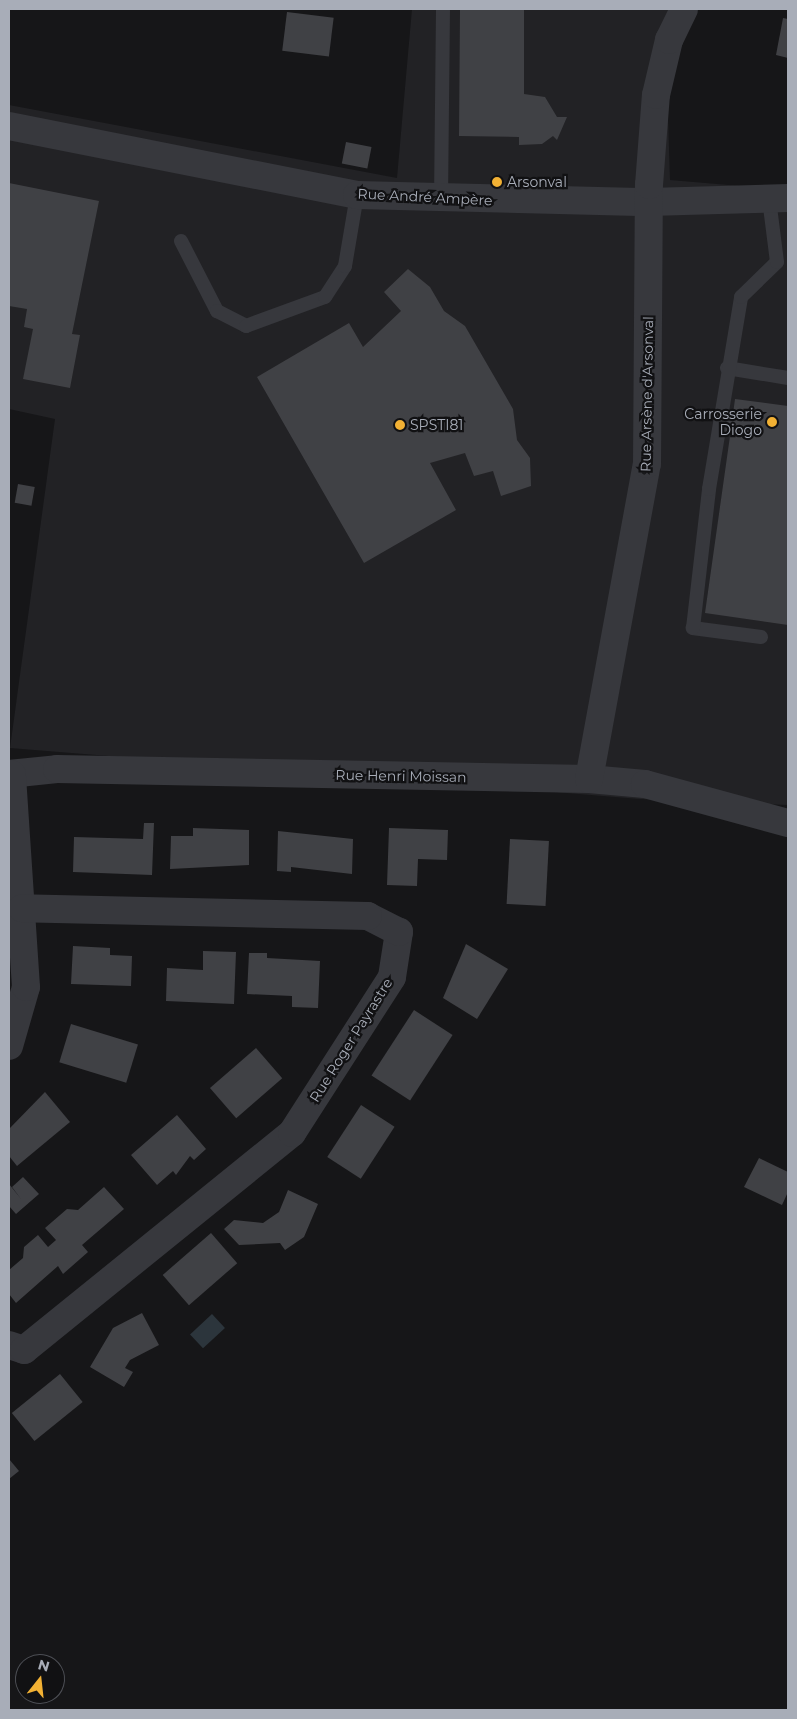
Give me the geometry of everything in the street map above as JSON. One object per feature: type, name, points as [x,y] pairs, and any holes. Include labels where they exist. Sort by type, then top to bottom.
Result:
[{"type":"street","name":"Rue Arsène d'Arsonval","points":[[589,779],[647,464],[649,202],[656,95],[669,40],[684,9]]},
{"type":"street","name":"Rue André Ampère","points":[[9,126],[357,195],[441,200],[649,202],[779,198]]},
{"type":"street","name":"Rue Henri Moissan","points":[[10,774],[57,769],[589,779],[645,784],[788,823]]},
{"type":"street","points":[[9,1046],[26,987],[22,908],[10,774]]},
{"type":"street","name":"Rue Roger Payrastre","points":[[9,1345],[24,1350],[292,1133],[392,977],[399,932],[368,916],[22,908]]},
{"type":"lane","points":[[441,200],[443,9]]},
{"type":"lane","points":[[181,241],[217,311],[246,326],[325,297],[346,266],[357,195]]},
{"type":"lane","points":[[761,637],[693,628],[727,368],[740,297],[782,265],[779,198]]},
{"type":"lane","points":[[727,368],[788,378]]},
{"type":"shaded area","points":[[412,9],[672,9],[665,20],[670,180],[788,190],[788,805],[640,799],[10,748],[55,419],[9,409],[9,105],[397,178]]},
{"type":"shaded area","points":[[212,1314],[225,1328],[203,1348],[190,1334]]},
{"type":"building","points":[[460,9],[524,9],[524,94],[545,97],[557,117],[567,117],[557,140],[553,136],[542,144],[519,145],[519,137],[459,136]]},
{"type":"building","points":[[287,12],[334,18],[329,56],[282,51]]},
{"type":"building","points":[[783,18],[788,19],[788,58],[776,55]]},
{"type":"building","points":[[346,142],[372,147],[367,169],[342,164]]},
{"type":"building","points":[[9,183],[99,201],[72,334],[80,335],[70,388],[23,379],[33,329],[24,327],[27,309],[9,306]]},
{"type":"building","name":"SPSTI81","points":[[408,269],[430,287],[444,311],[465,326],[513,409],[517,440],[530,458],[531,486],[501,496],[493,471],[474,476],[465,453],[430,463],[456,510],[364,563],[257,377],[349,323],[363,347],[401,311],[384,292]]},
{"type":"building","points":[[735,399],[788,406],[788,625],[705,613],[730,436],[721,435],[724,413],[733,414]]},
{"type":"building","points":[[18,484],[35,487],[31,506],[15,503]]},
{"type":"building","points":[[144,823],[154,823],[152,875],[73,872],[74,837],[143,839]]},
{"type":"building","points":[[193,828],[249,830],[249,865],[170,869],[171,836],[193,836]]},
{"type":"building","points":[[389,828],[448,830],[447,860],[418,859],[417,886],[387,885]]},
{"type":"building","points":[[278,831],[353,839],[352,874],[291,867],[291,872],[277,871]]},
{"type":"building","points":[[510,839],[549,841],[546,906],[507,904]]},
{"type":"building","points":[[466,944],[508,969],[477,1019],[443,998]]},
{"type":"building","points":[[73,946],[110,948],[110,955],[132,956],[131,986],[71,984]]},
{"type":"building","points":[[203,951],[236,952],[234,1004],[166,1001],[167,968],[203,970]]},
{"type":"building","points":[[249,953],[267,953],[267,958],[320,961],[318,1008],[292,1007],[292,996],[247,994]]},
{"type":"building","points":[[414,1010],[453,1035],[410,1100],[372,1075]]},
{"type":"building","points":[[71,1024],[138,1044],[126,1083],[59,1062]]},
{"type":"building","points":[[256,1048],[282,1078],[236,1118],[210,1088]]},
{"type":"building","points":[[45,1092],[70,1122],[17,1166],[9,1156],[9,1129]]},
{"type":"building","points":[[361,1105],[395,1127],[361,1179],[327,1157]]},
{"type":"building","points":[[177,1115],[206,1149],[194,1160],[190,1156],[176,1175],[173,1171],[157,1185],[131,1155]]},
{"type":"building","points":[[759,1158],[788,1172],[788,1192],[782,1205],[744,1187]]},
{"type":"building","points":[[23,1177],[39,1194],[16,1214],[9,1206],[9,1184],[21,1199],[12,1187]]},
{"type":"building","points":[[104,1187],[124,1209],[82,1245],[88,1252],[63,1274],[58,1266],[16,1303],[9,1294],[9,1270],[23,1258],[24,1247],[38,1235],[48,1247],[56,1240],[45,1228],[67,1209],[78,1210]]},
{"type":"building","points":[[288,1190],[318,1204],[304,1237],[285,1250],[280,1243],[239,1245],[224,1229],[234,1220],[263,1223],[279,1212]]},
{"type":"building","points":[[211,1233],[237,1263],[189,1305],[163,1275]]},
{"type":"building","points":[[142,1313],[159,1345],[130,1360],[125,1368],[133,1372],[124,1387],[90,1367],[113,1328]]},
{"type":"building","points":[[60,1374],[83,1402],[34,1441],[12,1413]]},
{"type":"building","points":[[9,1459],[19,1471],[9,1479]]},
{"type":"place","name":"Arsonval","points":[[497,182]]},
{"type":"place","name":"Carrosserie Diogo","points":[[772,422]]},
{"type":"place","name":"SPSTI81","points":[[400,425]]}]
